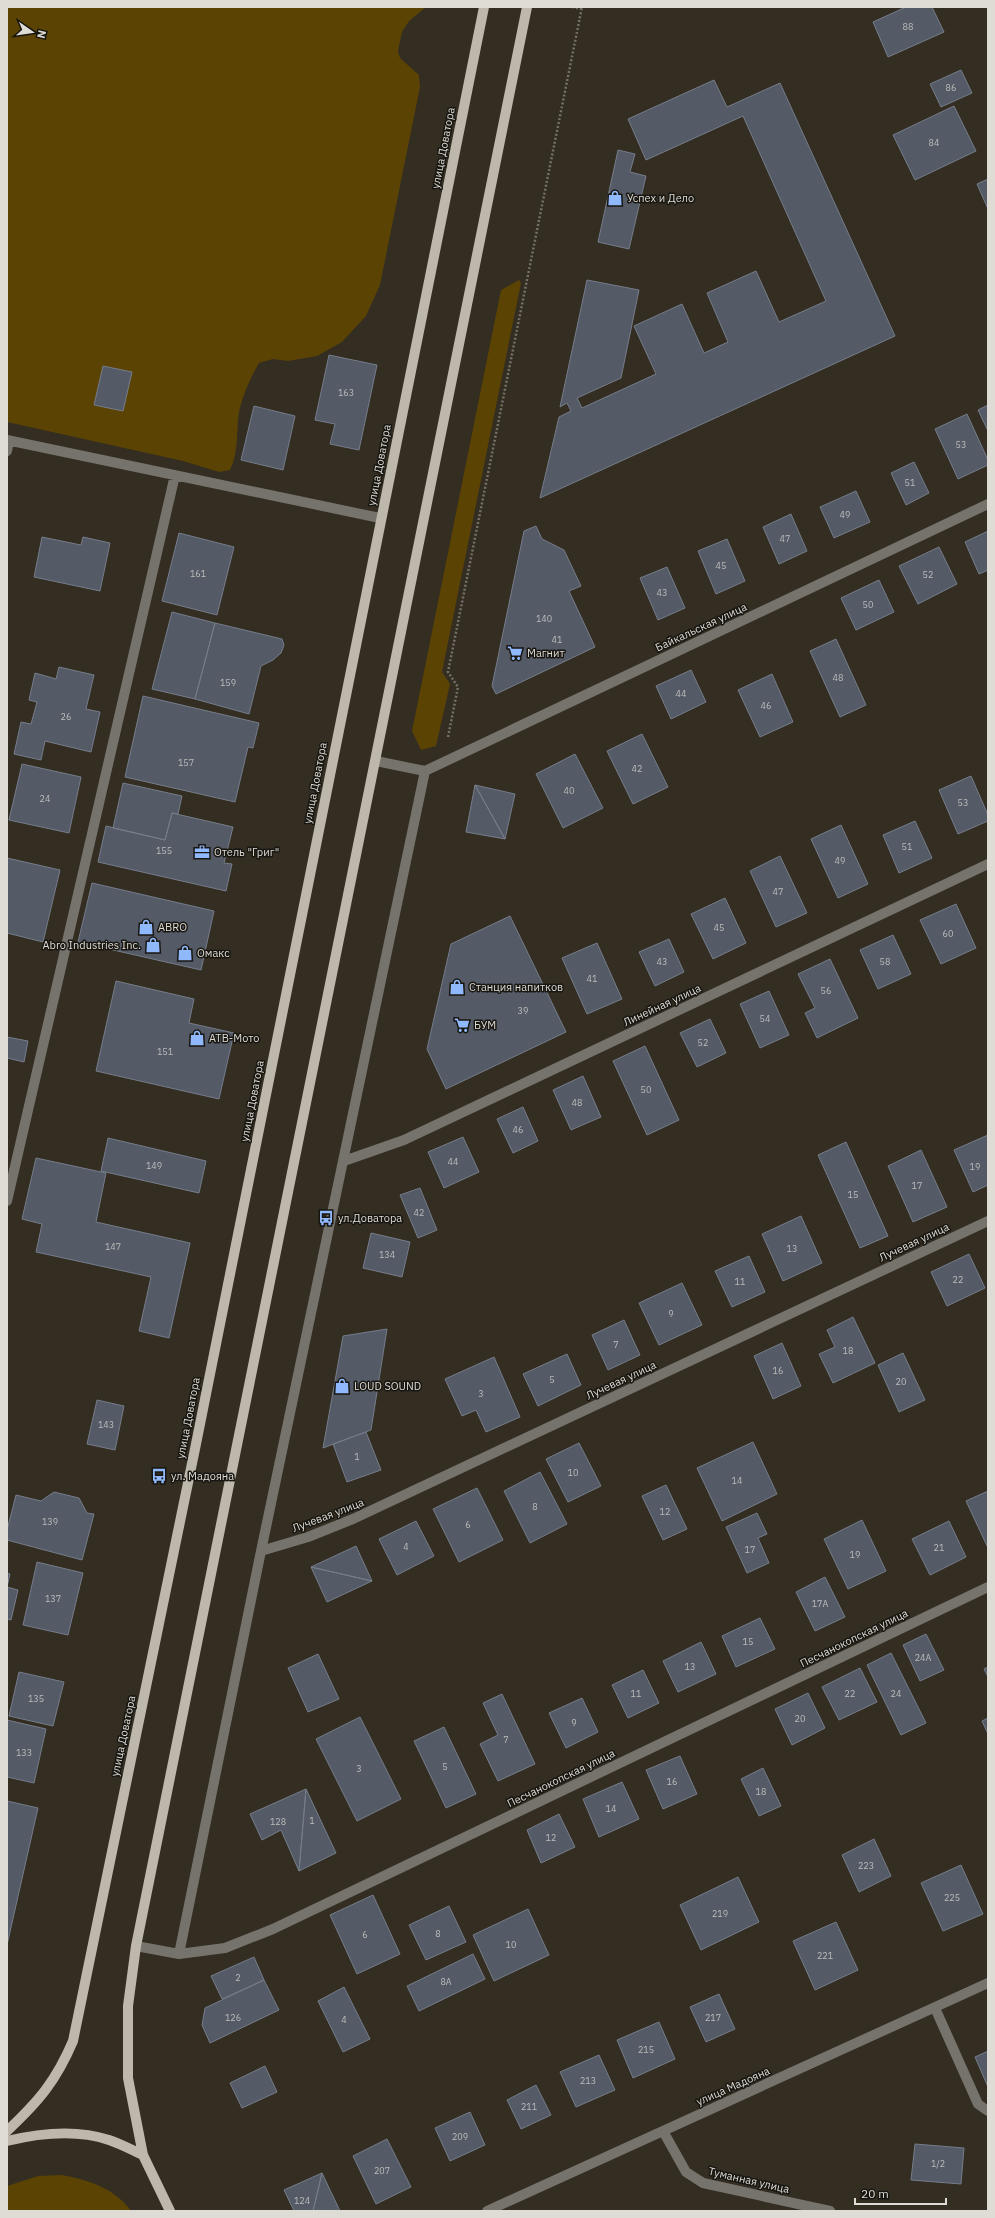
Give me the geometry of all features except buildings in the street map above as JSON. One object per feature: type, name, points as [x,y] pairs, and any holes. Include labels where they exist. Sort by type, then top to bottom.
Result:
[{"type":"main road","name":"улица Доватора","points":[[7,2131],[32,2107],[49,2087],[63,2065],[73,2041],[196,1444],[380,518],[484,7]]},
{"type":"main road","points":[[170,2211],[143,2155],[128,2078],[128,2006],[136,1946],[527,7]]},
{"type":"main road","points":[[7,2141],[34,2134],[83,2134],[108,2140],[143,2155]]},
{"type":"street","points":[[8,444],[175,475],[380,518]]},
{"type":"street","points":[[7,1201],[175,475]]},
{"type":"street","name":"Байкальская улица","points":[[425,771],[988,504]]},
{"type":"street","points":[[179,1954],[261,1551],[425,771],[376,760]]},
{"type":"street","name":"Линейная улица","points":[[344,1161],[404,1140],[988,864]]},
{"type":"street","name":"Лучевая улица","points":[[261,1551],[308,1537],[353,1519],[988,1220]]},
{"type":"street","name":"Песчанокопская улица","points":[[136,1946],[179,1954],[225,1948],[273,1929],[988,1587]]},
{"type":"street","name":"улица Мадояна","points":[[487,2211],[988,1983]]},
{"type":"street","points":[[935,2008],[978,2104],[988,2111]]},
{"type":"street","name":"Туманная улица","points":[[663,2131],[686,2172],[703,2183],[830,2211]]},
{"type":"path","points":[[442,763],[458,687],[448,672],[582,8],[572,7]]},
{"type":"shaded area","points":[[7,7],[426,7],[409,21],[402,32],[398,51],[400,58],[419,75],[420,87],[380,285],[366,316],[342,342],[317,356],[288,361],[273,359],[259,363],[247,387],[239,412],[235,456],[230,470],[219,472],[183,461],[7,422]]},
{"type":"shaded area","points":[[519,280],[521,283],[442,672],[450,684],[436,746],[421,750],[412,731],[501,290]]},
{"type":"shaded area","points":[[62,2175],[100,2186],[117,2196],[131,2211],[7,2211],[7,2186],[38,2176]]},
{"type":"place","name":"Успех и Дело","points":[[615,198]]},
{"type":"place","name":"Магнит","points":[[515,653]]},
{"type":"place","name":"Отель \"Григ\"","points":[[202,852]]},
{"type":"place","name":"ABRO","points":[[146,927]]},
{"type":"place","name":"Abro Industries Inc.","points":[[153,945]]},
{"type":"place","name":"Омакс","points":[[185,953]]},
{"type":"place","name":"Станция напитков","points":[[457,987]]},
{"type":"place","name":"БУМ","points":[[462,1025]]},
{"type":"place","name":"АТВ-Мото","points":[[197,1038]]},
{"type":"place","name":"ул.Доватора","points":[[326,1218]]},
{"type":"place","name":"LOUD SOUND","points":[[342,1386]]},
{"type":"place","name":"ул. Мадояна","points":[[159,1476]]}]
